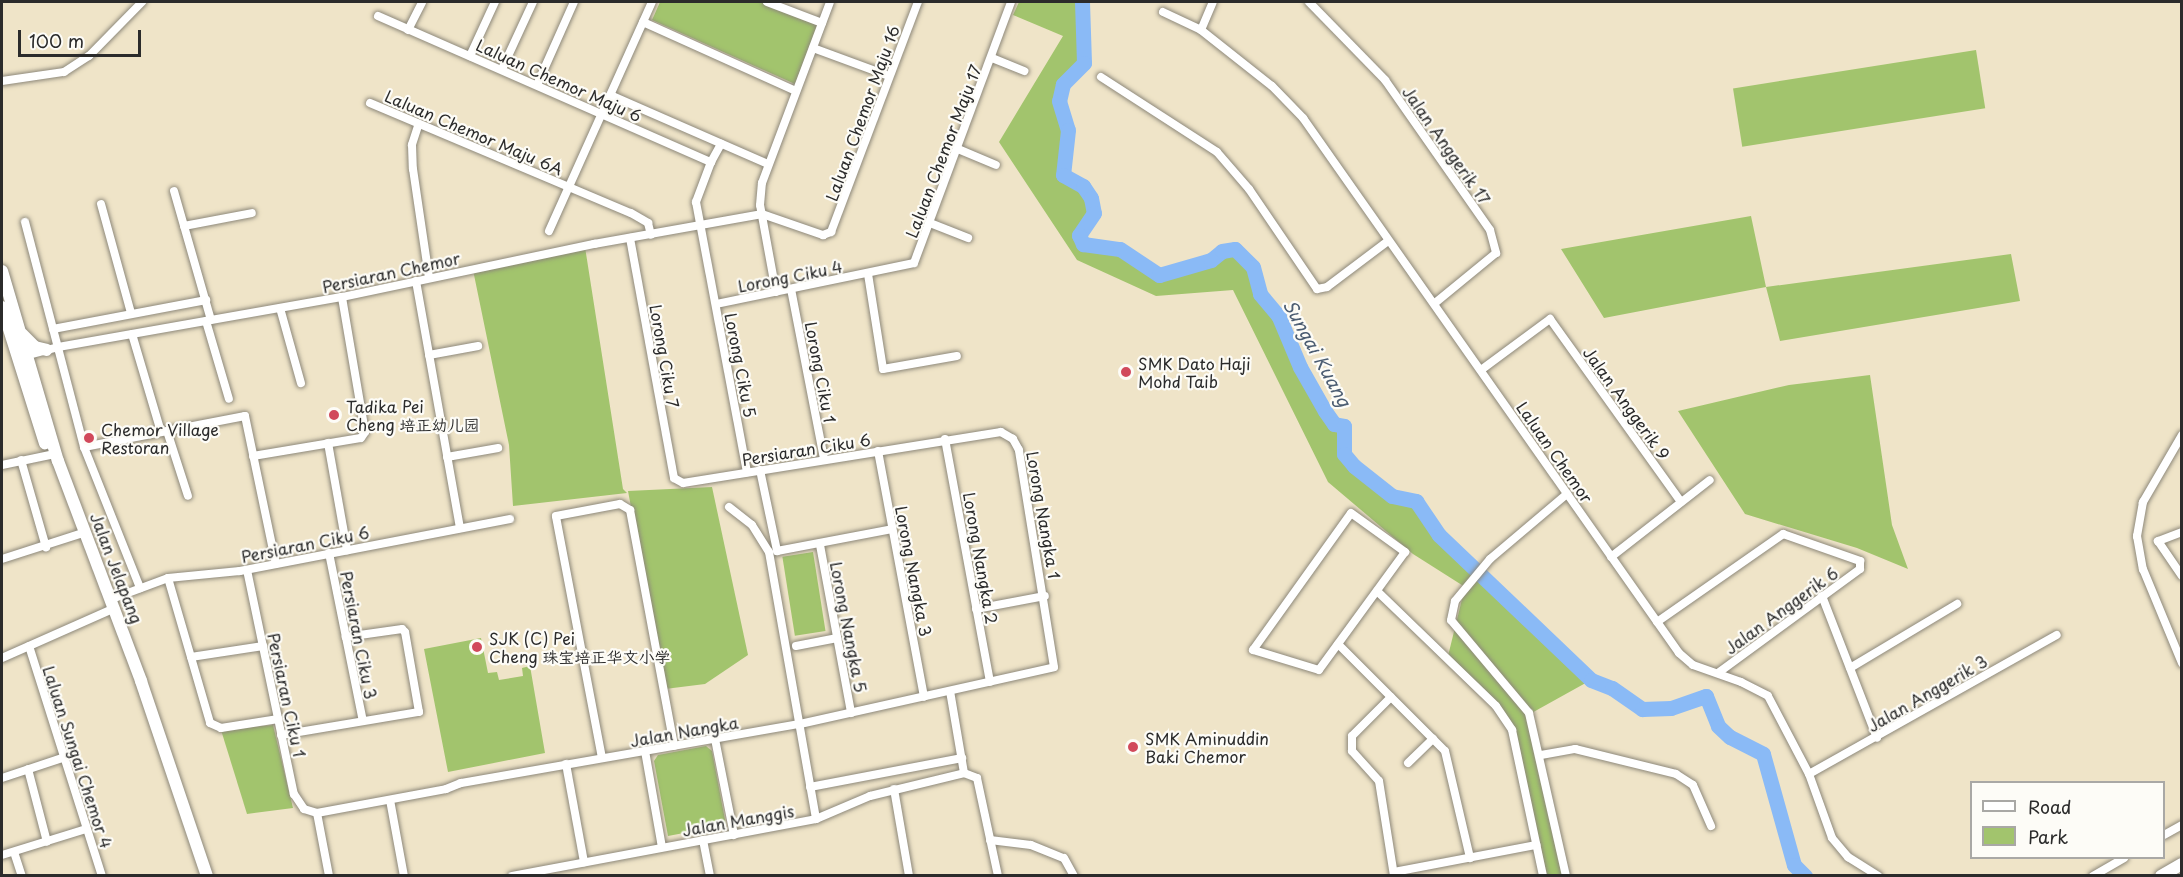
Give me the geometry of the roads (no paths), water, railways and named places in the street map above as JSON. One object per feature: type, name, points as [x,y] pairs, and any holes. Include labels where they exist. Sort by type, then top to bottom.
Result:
[{"type":"main road","name":"Jalan Jelapang","points":[[2,271],[25,356],[58,461],[207,876]]},
{"type":"main road","points":[[2,292],[16,345],[25,356],[22,364],[28,398]]},
{"type":"main road","name":"Jalan Jelapang","points":[[2,307],[3,319],[28,398],[80,534],[111,604],[202,876]]},
{"type":"main road","points":[[18,328],[29,344],[52,348]]},
{"type":"main road","points":[[32,379],[36,363],[52,348]]},
{"type":"main road","points":[[2161,876],[2181,864]]},
{"type":"street","points":[[2,81],[64,72],[89,56],[142,2]]},
{"type":"street","points":[[408,30],[422,2]]},
{"type":"street","points":[[470,56],[495,2]]},
{"type":"street","points":[[502,69],[533,2]]},
{"type":"street","points":[[537,85],[574,2]]},
{"type":"street","points":[[549,231],[652,2]]},
{"type":"street","points":[[767,2],[822,23]]},
{"type":"street","points":[[776,292],[762,214],[762,183],[830,2]]},
{"type":"street","name":"Laluan Chemor Maju 16","points":[[762,214],[823,235],[831,232],[918,2]]},
{"type":"street","name":"Laluan Chemor Maju 17","points":[[868,274],[914,263],[1011,2]]},
{"type":"street","points":[[1201,30],[1213,2]]},
{"type":"street","name":"Jalan Anggerik 17","points":[[1310,2],[1385,80],[1490,230],[1496,253],[1434,303]]},
{"type":"street","name":"Laluan Chemor","points":[[1163,12],[1201,30],[1272,86],[1303,118],[1354,186],[1388,241],[1434,303],[1657,622],[1693,665],[1718,673],[1768,696],[1809,774],[1832,838],[1848,856],[1878,876]]},
{"type":"street","name":"Laluan Chemor Maju 6","points":[[378,16],[711,162]]},
{"type":"street","points":[[643,22],[796,92]]},
{"type":"street","points":[[813,48],[889,76]]},
{"type":"street","points":[[992,58],[1025,71]]},
{"type":"street","points":[[1101,77],[1217,152],[1249,189],[1317,289],[1327,287],[1388,241]]},
{"type":"street","points":[[610,95],[768,164]]},
{"type":"street","name":"Laluan Chemor Maju 6A","points":[[370,103],[418,126],[643,218],[651,235]]},
{"type":"street","points":[[418,126],[412,145],[413,169],[429,278]]},
{"type":"street","points":[[711,162],[721,144]]},
{"type":"street","points":[[958,149],[996,165]]},
{"type":"street","name":"Lorong Ciku 5","points":[[711,162],[696,195],[747,472]]},
{"type":"street","points":[[174,191],[206,300],[208,321],[229,399]]},
{"type":"street","points":[[101,204],[131,314]]},
{"type":"street","points":[[184,226],[252,213]]},
{"type":"street","name":"Persiaran Chemor","points":[[25,356],[52,348],[342,297],[630,238],[701,227],[762,214]]},
{"type":"street","points":[[25,222],[53,328],[52,348],[84,447],[140,588]]},
{"type":"street","points":[[930,223],[968,238]]},
{"type":"street","name":"Lorong Ciku 7","points":[[630,238],[674,478]]},
{"type":"street","name":"Lorong Ciku 4","points":[[716,304],[868,274],[883,369],[957,356]]},
{"type":"street","points":[[416,281],[460,528]]},
{"type":"street","name":"Lorong Ciku 1","points":[[791,289],[824,459]]},
{"type":"street","points":[[254,456],[362,438],[365,432],[342,297]]},
{"type":"street","points":[[53,328],[206,300]]},
{"type":"street","points":[[280,308],[301,382]]},
{"type":"street","name":"Jalan Anggerik 9","points":[[1481,370],[1550,319],[1681,502]]},
{"type":"street","points":[[132,334],[188,496]]},
{"type":"street","points":[[429,355],[478,346]]},
{"type":"street","points":[[84,447],[245,416],[276,564]]},
{"type":"street","name":"Lorong Nangka 1","points":[[945,439],[1001,432],[1014,440],[1019,450],[1045,596],[1054,667]]},
{"type":"street","points":[[2181,435],[2142,502],[2138,536],[2143,569],[2181,663]]},
{"type":"street","name":"Persiaran Ciku 6","points":[[674,478],[683,483],[945,439]]},
{"type":"street","name":"Lorong Nangka 2","points":[[945,439],[990,682]]},
{"type":"street","points":[[328,443],[347,550]]},
{"type":"street","points":[[447,457],[498,448]]},
{"type":"street","name":"Lorong Nangka 3","points":[[878,451],[924,697]]},
{"type":"street","points":[[2,465],[50,455]]},
{"type":"street","points":[[21,460],[46,547]]},
{"type":"street","points":[[759,470],[777,550],[820,545],[892,529]]},
{"type":"street","points":[[1611,557],[1710,480]]},
{"type":"street","points":[[1566,876],[1541,755],[1529,713],[1451,620],[1455,601],[1490,559],[1567,494]]},
{"type":"street","points":[[602,758],[556,516],[627,505],[674,746]]},
{"type":"street","points":[[729,507],[759,534],[769,552],[816,819]]},
{"type":"street","points":[[1351,513],[1406,552],[1377,591],[1319,670],[1252,650],[1351,513]]},
{"type":"street","name":"Persiaran Ciku 6","points":[[2,658],[140,588],[168,578],[247,570],[510,519]]},
{"type":"street","points":[[2181,532],[2158,541],[2181,576]]},
{"type":"street","points":[[2,559],[46,547],[80,534]]},
{"type":"street","name":"Jalan Anggerik 6","points":[[1657,622],[1783,534],[1860,561],[1860,569],[1718,673]]},
{"type":"street","name":"Lorong Nangka 5","points":[[820,545],[851,713]]},
{"type":"street","name":"Persiaran Ciku 3","points":[[329,554],[363,721]]},
{"type":"street","name":"Persiaran Ciku 1","points":[[247,570],[294,794],[304,809],[317,813]]},
{"type":"street","points":[[168,578],[210,723],[221,728],[278,718]]},
{"type":"street","points":[[1377,591],[1503,714],[1512,730],[1543,876]]},
{"type":"street","points":[[976,609],[1045,596]]},
{"type":"street","points":[[1822,596],[1877,738]]},
{"type":"street","points":[[1850,668],[1957,604]]},
{"type":"street","points":[[281,735],[419,712],[405,632],[402,628],[346,637]]},
{"type":"street","name":"Jalan Anggerik 3","points":[[1809,774],[1877,738],[2057,635]]},
{"type":"street","points":[[796,646],[837,638]]},
{"type":"street","points":[[1338,644],[1433,739],[1449,763],[1470,858]]},
{"type":"street","name":"Laluan Sungai Chemor 4","points":[[29,646],[62,758],[102,876]]},
{"type":"street","points":[[191,657],[263,646]]},
{"type":"street","name":"Jalan Nangka","points":[[317,813],[566,764],[800,724],[1054,667]]},
{"type":"street","points":[[950,691],[962,758],[968,773],[977,778],[998,876]]},
{"type":"street","points":[[1390,697],[1352,736],[1352,751],[1379,781],[1394,874],[1536,845]]},
{"type":"street","points":[[715,739],[734,835]]},
{"type":"street","points":[[1408,763],[1433,739]]},
{"type":"street","points":[[1541,755],[1575,749],[1676,774],[1693,785],[1711,826]]},
{"type":"street","points":[[645,751],[662,847]]},
{"type":"street","points":[[2,778],[62,758]]},
{"type":"street","points":[[810,787],[962,758]]},
{"type":"street","points":[[566,764],[584,862]]},
{"type":"street","points":[[28,769],[47,842]]},
{"type":"street","name":"Jalan Manggis","points":[[512,876],[816,819],[894,789],[968,773]]},
{"type":"street","points":[[894,789],[909,876]]},
{"type":"street","points":[[390,800],[404,876]]},
{"type":"street","points":[[317,813],[329,876]]},
{"type":"street","points":[[2165,835],[2181,825]]},
{"type":"street","points":[[2,855],[86,829]]},
{"type":"street","points":[[703,840],[710,876]]},
{"type":"street","points":[[990,840],[1022,843],[1064,858],[1074,876]]},
{"type":"street","points":[[14,852],[22,876]]},
{"type":"street","points":[[2092,876],[2122,859]]},
{"type":"waterway","name":"Sungai Kuang","points":[[1082,2],[1084,63],[1063,84],[1059,101],[1068,130],[1063,175],[1083,186],[1091,198],[1094,213],[1079,235],[1083,244],[1120,249],[1159,275],[1211,260],[1222,251],[1235,249],[1253,267],[1260,294],[1279,317],[1300,367],[1325,411],[1334,424],[1344,426],[1344,454],[1354,466],[1392,496],[1416,501],[1439,535],[1591,680],[1612,688],[1642,709],[1671,708],[1706,696],[1718,726],[1730,737],[1763,754],[1794,865],[1805,876]]},
{"type":"place","name":"SMK Dato Haji Mohd Taib","points":[[1126,372]]},
{"type":"place","name":"Tadika Pei Cheng 培正幼儿园","points":[[334,415]]},
{"type":"place","name":"Chemor Village Restoran","points":[[89,438]]},
{"type":"place","name":"SJK (C) Pei Cheng 珠宝培正华文小学","points":[[477,647]]},
{"type":"place","name":"SMK Aminuddin Baki Chemor","points":[[1133,747]]}]
